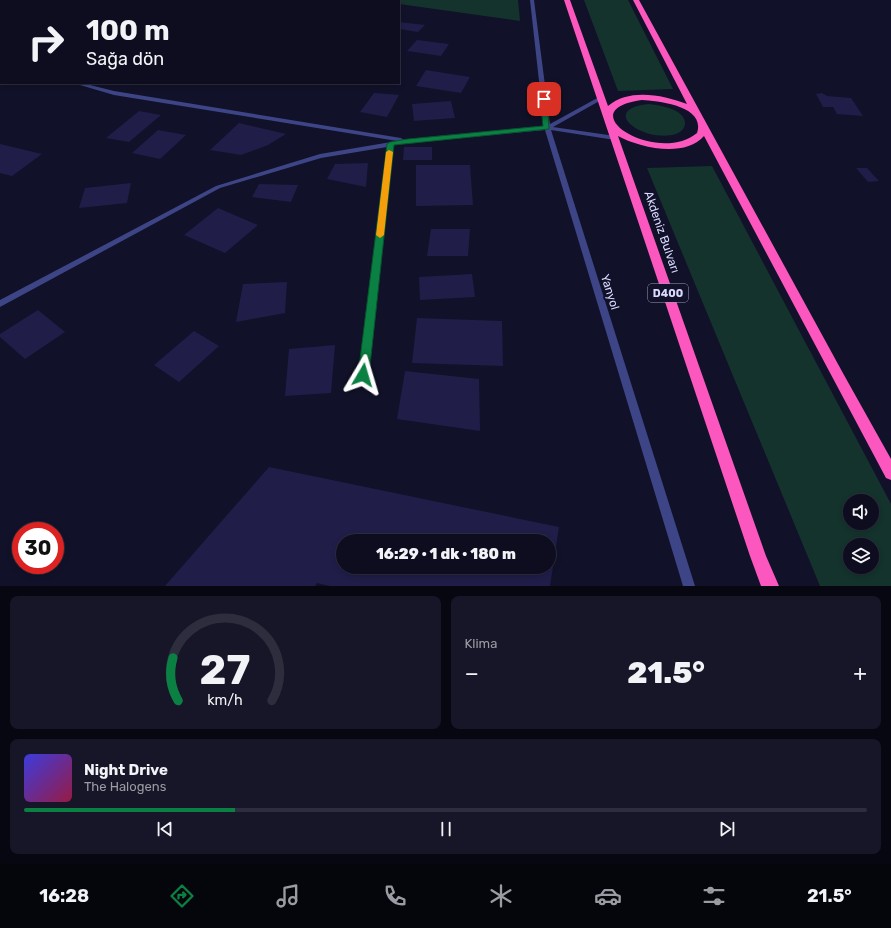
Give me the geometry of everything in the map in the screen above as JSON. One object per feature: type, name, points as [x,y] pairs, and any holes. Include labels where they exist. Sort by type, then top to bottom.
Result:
[{"type":"highway","name":"Akdeniz Bulvarı","points":[[567,0],[758,556],[770,586]]},
{"type":"highway","points":[[636,0],[891,473]]},
{"type":"highway","points":[[642,97],[656,98],[676,103],[693,111],[700,119],[703,127],[700,135],[691,142],[672,146],[660,146],[643,144],[628,138],[616,130],[609,122],[608,114],[611,107],[618,102],[642,97]]},
{"type":"street","name":"Yanyol","points":[[532,0],[547,128],[689,586]]},
{"type":"street","points":[[80,84],[114,93],[408,141]]},
{"type":"street","points":[[547,128],[601,98]]},
{"type":"street","points":[[0,304],[218,187],[320,156],[408,141],[547,128],[615,138]]},
{"type":"street","points":[[363,375],[390,144]]},
{"type":"green space","points":[[400,0],[518,0],[520,21],[400,4]]},
{"type":"green space","points":[[584,0],[628,0],[673,89],[618,91]]},
{"type":"green space","points":[[649,104],[663,106],[676,111],[685,121],[684,128],[672,135],[660,136],[637,129],[630,124],[626,118],[627,112],[634,107]]},
{"type":"green space","points":[[712,166],[891,504],[891,586],[820,586],[647,168]]},
{"type":"building","points":[[400,22],[425,25],[418,32],[400,29]]},
{"type":"building","points":[[417,40],[449,44],[441,56],[407,51]]},
{"type":"building","points":[[426,70],[470,77],[461,93],[416,86]]},
{"type":"building","points":[[374,93],[399,95],[387,117],[360,112]]},
{"type":"building","points":[[822,93],[827,96],[851,98],[863,116],[837,114],[833,107],[823,107],[816,94]]},
{"type":"building","points":[[451,101],[455,118],[414,121],[412,104]]},
{"type":"building","points":[[139,111],[161,115],[129,142],[106,138]]},
{"type":"building","points":[[239,123],[286,134],[268,145],[241,155],[210,150]]},
{"type":"building","points":[[158,130],[186,135],[160,159],[132,153]]},
{"type":"building","points":[[0,144],[42,154],[12,176],[0,173]]},
{"type":"building","points":[[404,147],[432,147],[432,160],[403,160]]},
{"type":"building","points":[[368,163],[366,187],[327,179],[335,164]]},
{"type":"building","points":[[416,165],[470,165],[473,205],[416,206]]},
{"type":"building","points":[[856,168],[867,168],[879,181],[868,182]]},
{"type":"building","points":[[131,183],[127,203],[79,208],[85,188]]},
{"type":"building","points":[[259,184],[298,185],[291,202],[252,197]]},
{"type":"building","points":[[218,208],[258,225],[225,253],[184,235]]},
{"type":"building","points":[[431,229],[470,229],[468,256],[427,256]]},
{"type":"building","points":[[472,274],[475,297],[420,300],[419,277]]},
{"type":"building","points":[[287,282],[285,313],[236,322],[243,284]]},
{"type":"building","points":[[38,310],[65,332],[25,359],[0,337],[0,334]]},
{"type":"building","points":[[417,318],[502,321],[503,366],[412,363]]},
{"type":"building","points":[[194,331],[219,346],[179,382],[154,365]]},
{"type":"building","points":[[335,345],[331,393],[285,396],[289,349]]},
{"type":"building","points":[[405,371],[479,379],[480,431],[397,419]]},
{"type":"building","points":[[269,467],[559,527],[556,547],[556,534],[336,534],[336,574],[552,574],[550,586],[330,586],[317,583],[315,586],[165,586]]},
{"type":"slow traffic","points":[[380,235],[389,152]]},
{"type":"route","points":[[363,375],[390,144],[547,128],[544,99]]}]
